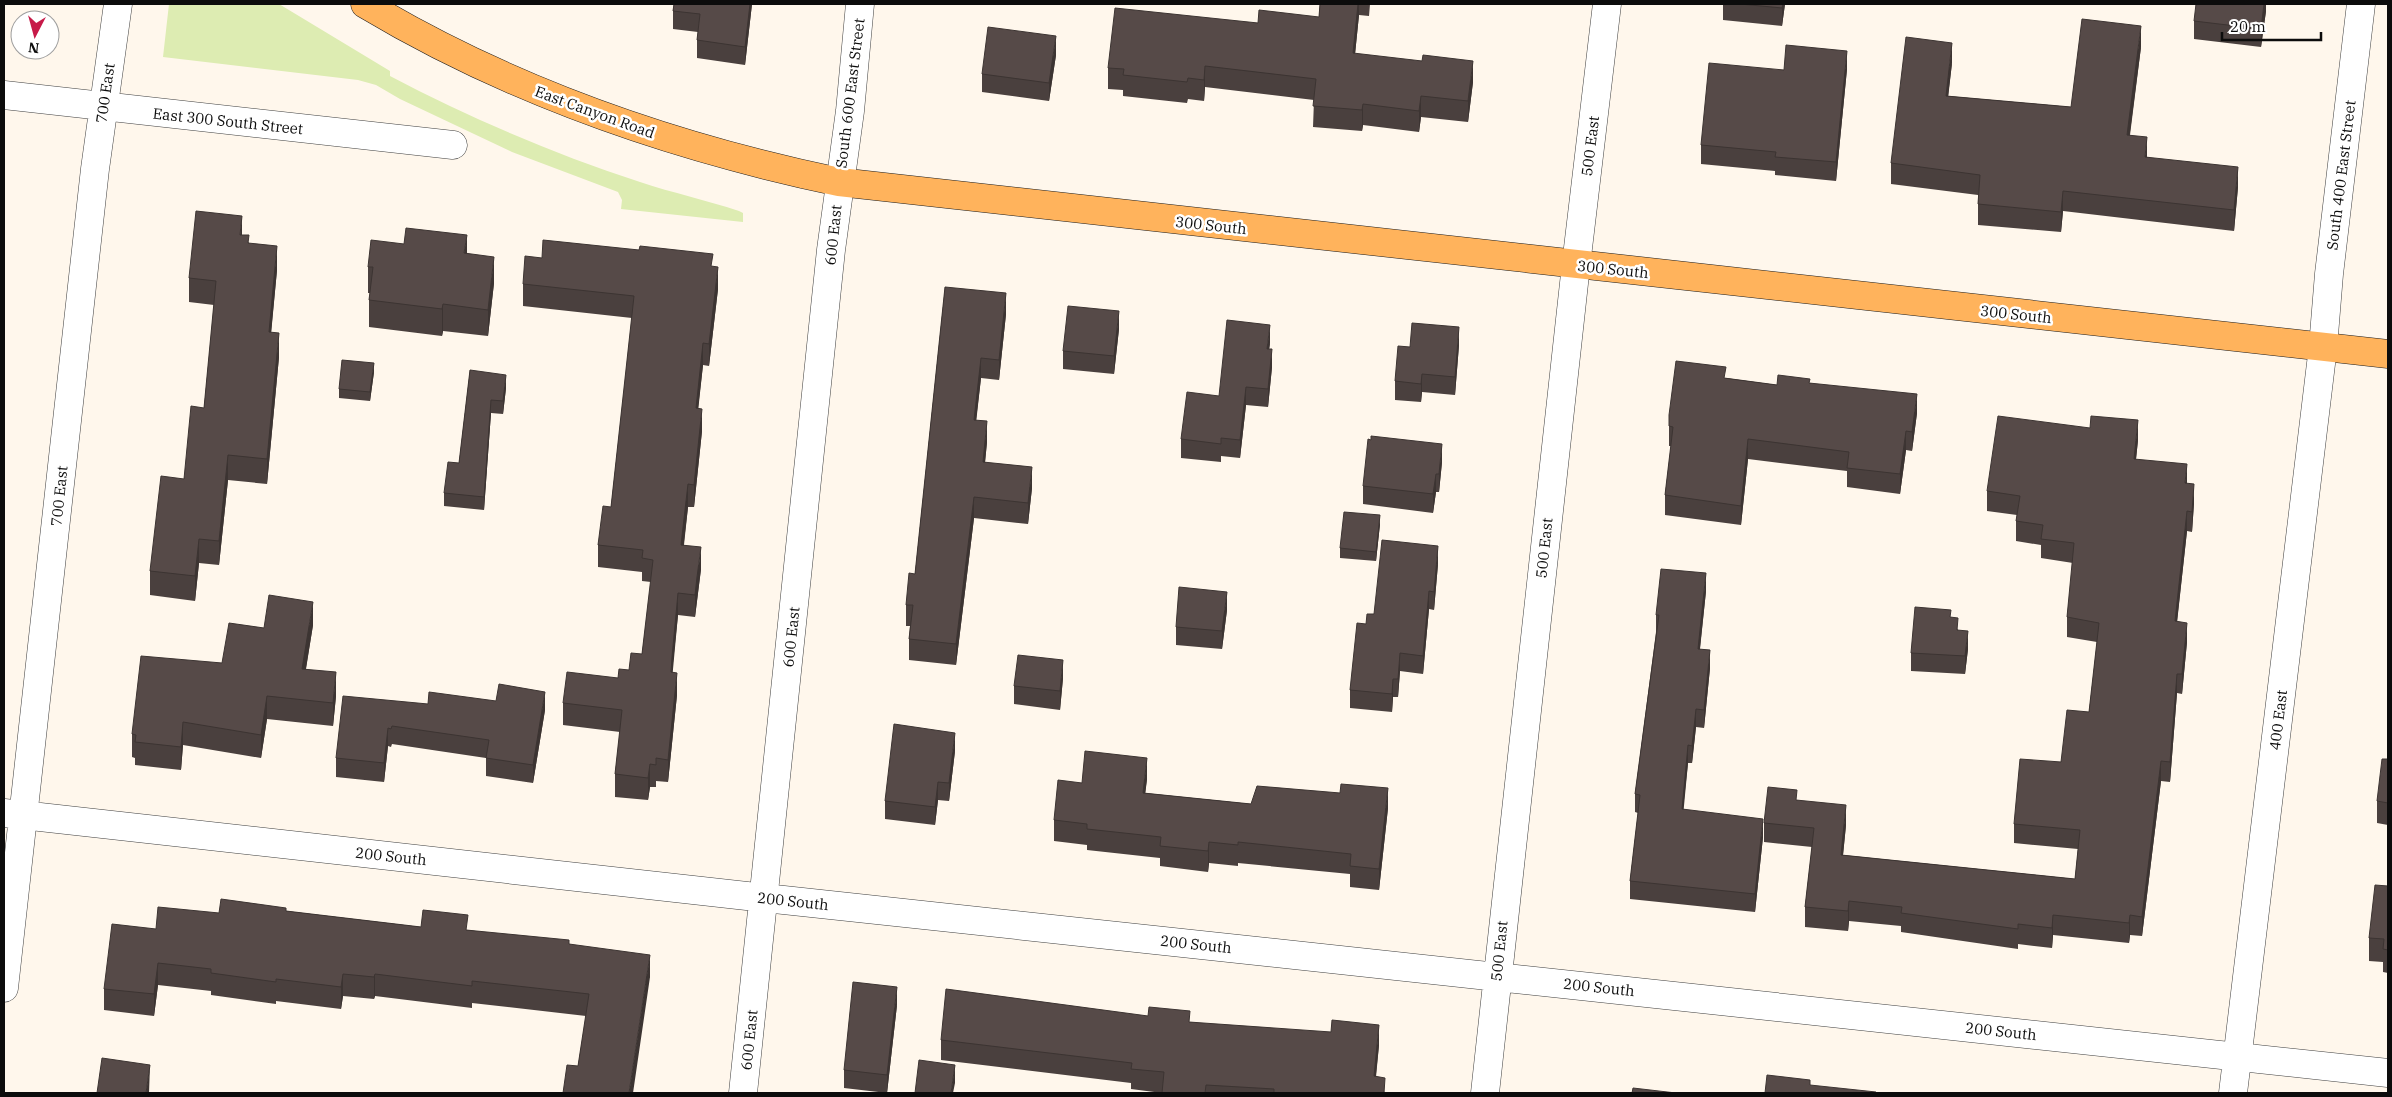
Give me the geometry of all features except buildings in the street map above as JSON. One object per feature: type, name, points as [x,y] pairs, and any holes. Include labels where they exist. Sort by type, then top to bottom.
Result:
[{"type":"main road","name":"East Canyon Road","points":[[365,4],[463,58],[522,85],[606,118],[731,157],[839,182]]},
{"type":"main road","name":"300 South","points":[[839,182],[2388,354]]},
{"type":"street","name":"700 East","points":[[4,988],[13,814],[103,107],[118,4]]},
{"type":"street","name":"South 600 East Street","points":[[839,182],[850,112],[860,4]]},
{"type":"street","name":"500 East","points":[[1485,1093],[1496,975],[1607,4]]},
{"type":"street","name":"South 400 East Street","points":[[2323,348],[2329,274],[2361,4]]},
{"type":"street","name":"East 300 South Street","points":[[4,95],[453,145]]},
{"type":"street","name":"600 East","points":[[743,1093],[839,182]]},
{"type":"street","name":"400 East","points":[[2233,1093],[2323,348]]},
{"type":"street","name":"200 South","points":[[13,814],[765,898],[1496,975],[2388,1073]]},
{"type":"green space","points":[[169,4],[279,4],[390,71],[390,76],[451,106],[544,147],[608,171],[739,211],[743,213],[743,222],[621,209],[622,200],[618,192],[512,152],[400,99],[376,85],[358,80],[163,57]]}]
